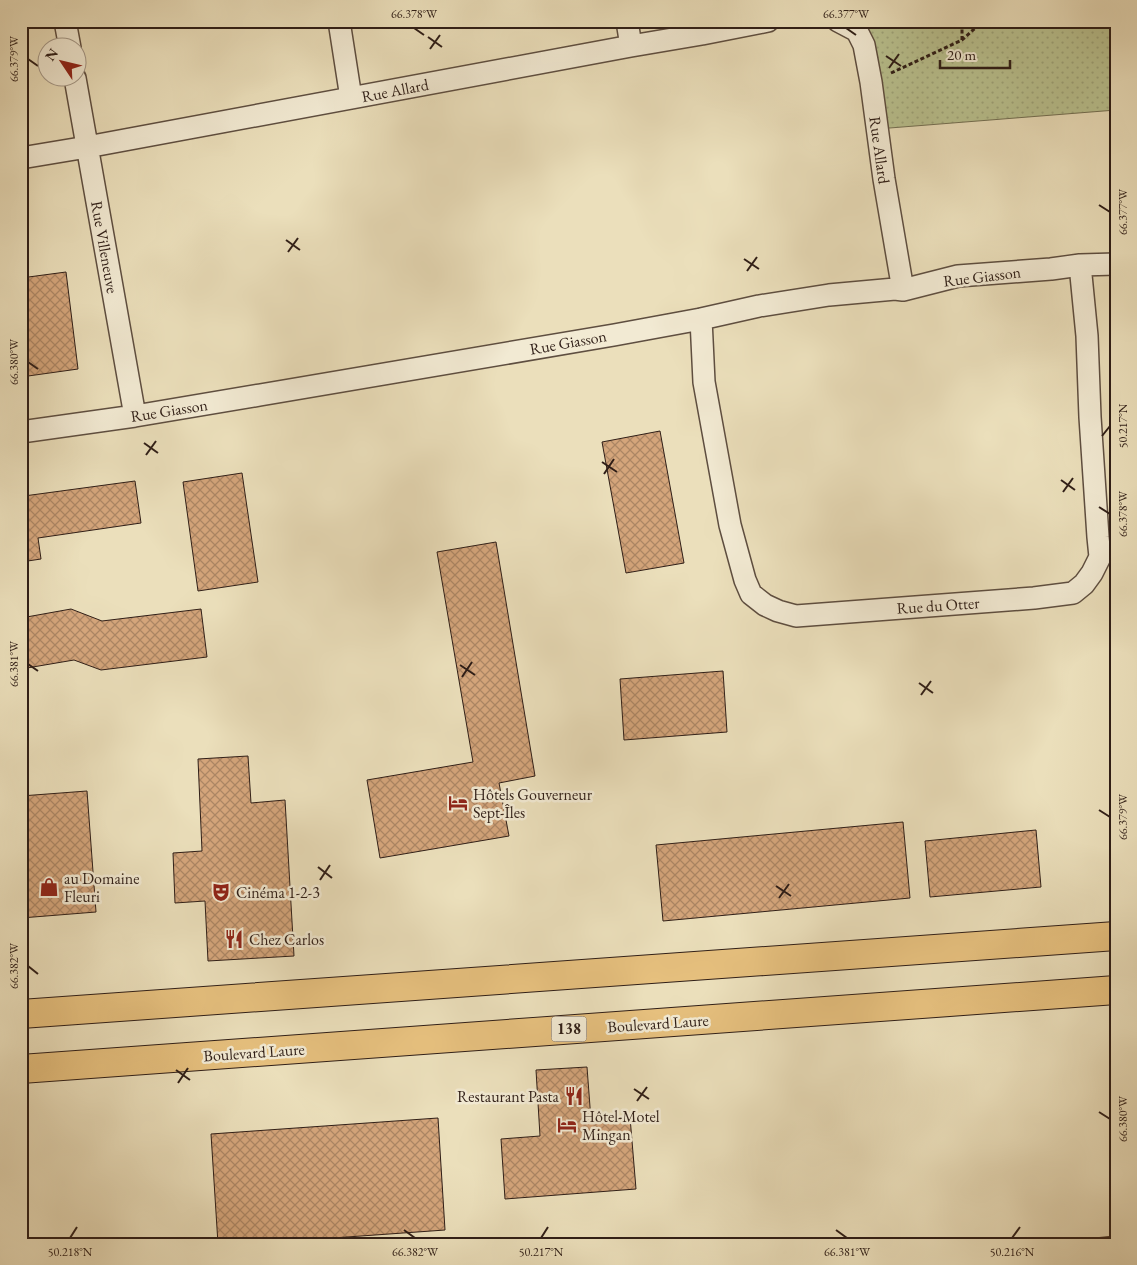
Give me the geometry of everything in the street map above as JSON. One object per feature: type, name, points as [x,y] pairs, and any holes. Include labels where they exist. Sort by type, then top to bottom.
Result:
[{"type":"highway","points":[[21,1014],[643,968],[1116,936]]},
{"type":"highway","name":"Boulevard Laure","points":[[21,1069],[1116,990]]},
{"type":"street","points":[[65,21],[68,38]]},
{"type":"street","points":[[339,21],[351,98]]},
{"type":"street","points":[[627,21],[631,46]]},
{"type":"street","name":"Rue Allard","points":[[21,158],[768,21]]},
{"type":"street","name":"Rue Allard","points":[[838,21],[857,31],[864,45],[903,290]]},
{"type":"street","name":"Rue Villeneuve","points":[[77,88],[135,416]]},
{"type":"street","name":"Rue Giasson","points":[[21,432],[135,416],[614,335],[759,306],[829,295],[895,289],[903,290],[958,276],[1080,265],[1116,264]]},
{"type":"street","name":"Rue du Otter","points":[[701,319],[704,382],[730,525],[745,580],[751,594],[765,605],[796,616],[1034,598],[1073,593],[1084,584],[1100,557],[1090,417],[1087,336],[1080,265]]},
{"type":"path","points":[[962,21],[962,40]]},
{"type":"path","points":[[871,82],[962,40],[983,21]]},
{"type":"green space","points":[[838,21],[1116,21],[1116,110],[877,129],[864,45]]},
{"type":"building","points":[[66,272],[78,369],[21,377],[21,278]]},
{"type":"building","points":[[660,431],[684,563],[626,573],[602,442]]},
{"type":"building","points":[[242,473],[258,582],[198,591],[183,482]]},
{"type":"building","points":[[135,481],[141,523],[38,538],[41,559],[21,562],[21,511],[26,510],[24,496]]},
{"type":"building","points":[[496,542],[535,776],[499,783],[509,836],[380,858],[367,780],[473,762],[437,552]]},
{"type":"building","points":[[71,609],[102,621],[201,609],[207,657],[101,670],[74,660],[21,669],[21,618]]},
{"type":"building","points":[[723,671],[727,732],[624,740],[620,679]]},
{"type":"building","points":[[248,756],[251,803],[285,800],[294,956],[208,961],[205,901],[175,903],[173,853],[202,851],[198,759]]},
{"type":"building","points":[[87,791],[96,912],[21,918],[21,796]]},
{"type":"building","points":[[903,822],[910,898],[663,921],[656,845]]},
{"type":"building","points":[[1036,830],[1041,887],[930,897],[925,841]]},
{"type":"building","points":[[587,1067],[591,1120],[630,1117],[636,1189],[505,1199],[501,1139],[540,1136],[536,1070]]},
{"type":"building","points":[[438,1118],[445,1230],[249,1244],[218,1244],[211,1134]]},
{"type":"building","points":[[1116,1236],[1116,1244],[1026,1244]]},
{"type":"place","name":"Hôtels Gouverneur Sept-Îles","points":[[458,803]]},
{"type":"place","name":"au Domaine Fleuri","points":[[49,887]]},
{"type":"place","name":"Cinéma 1-2-3","points":[[221,892]]},
{"type":"place","name":"Chez Carlos","points":[[234,939]]},
{"type":"place","name":"Restaurant Pasta","points":[[574,1096]]},
{"type":"place","name":"Hôtel-Motel Mingan","points":[[567,1125]]}]
